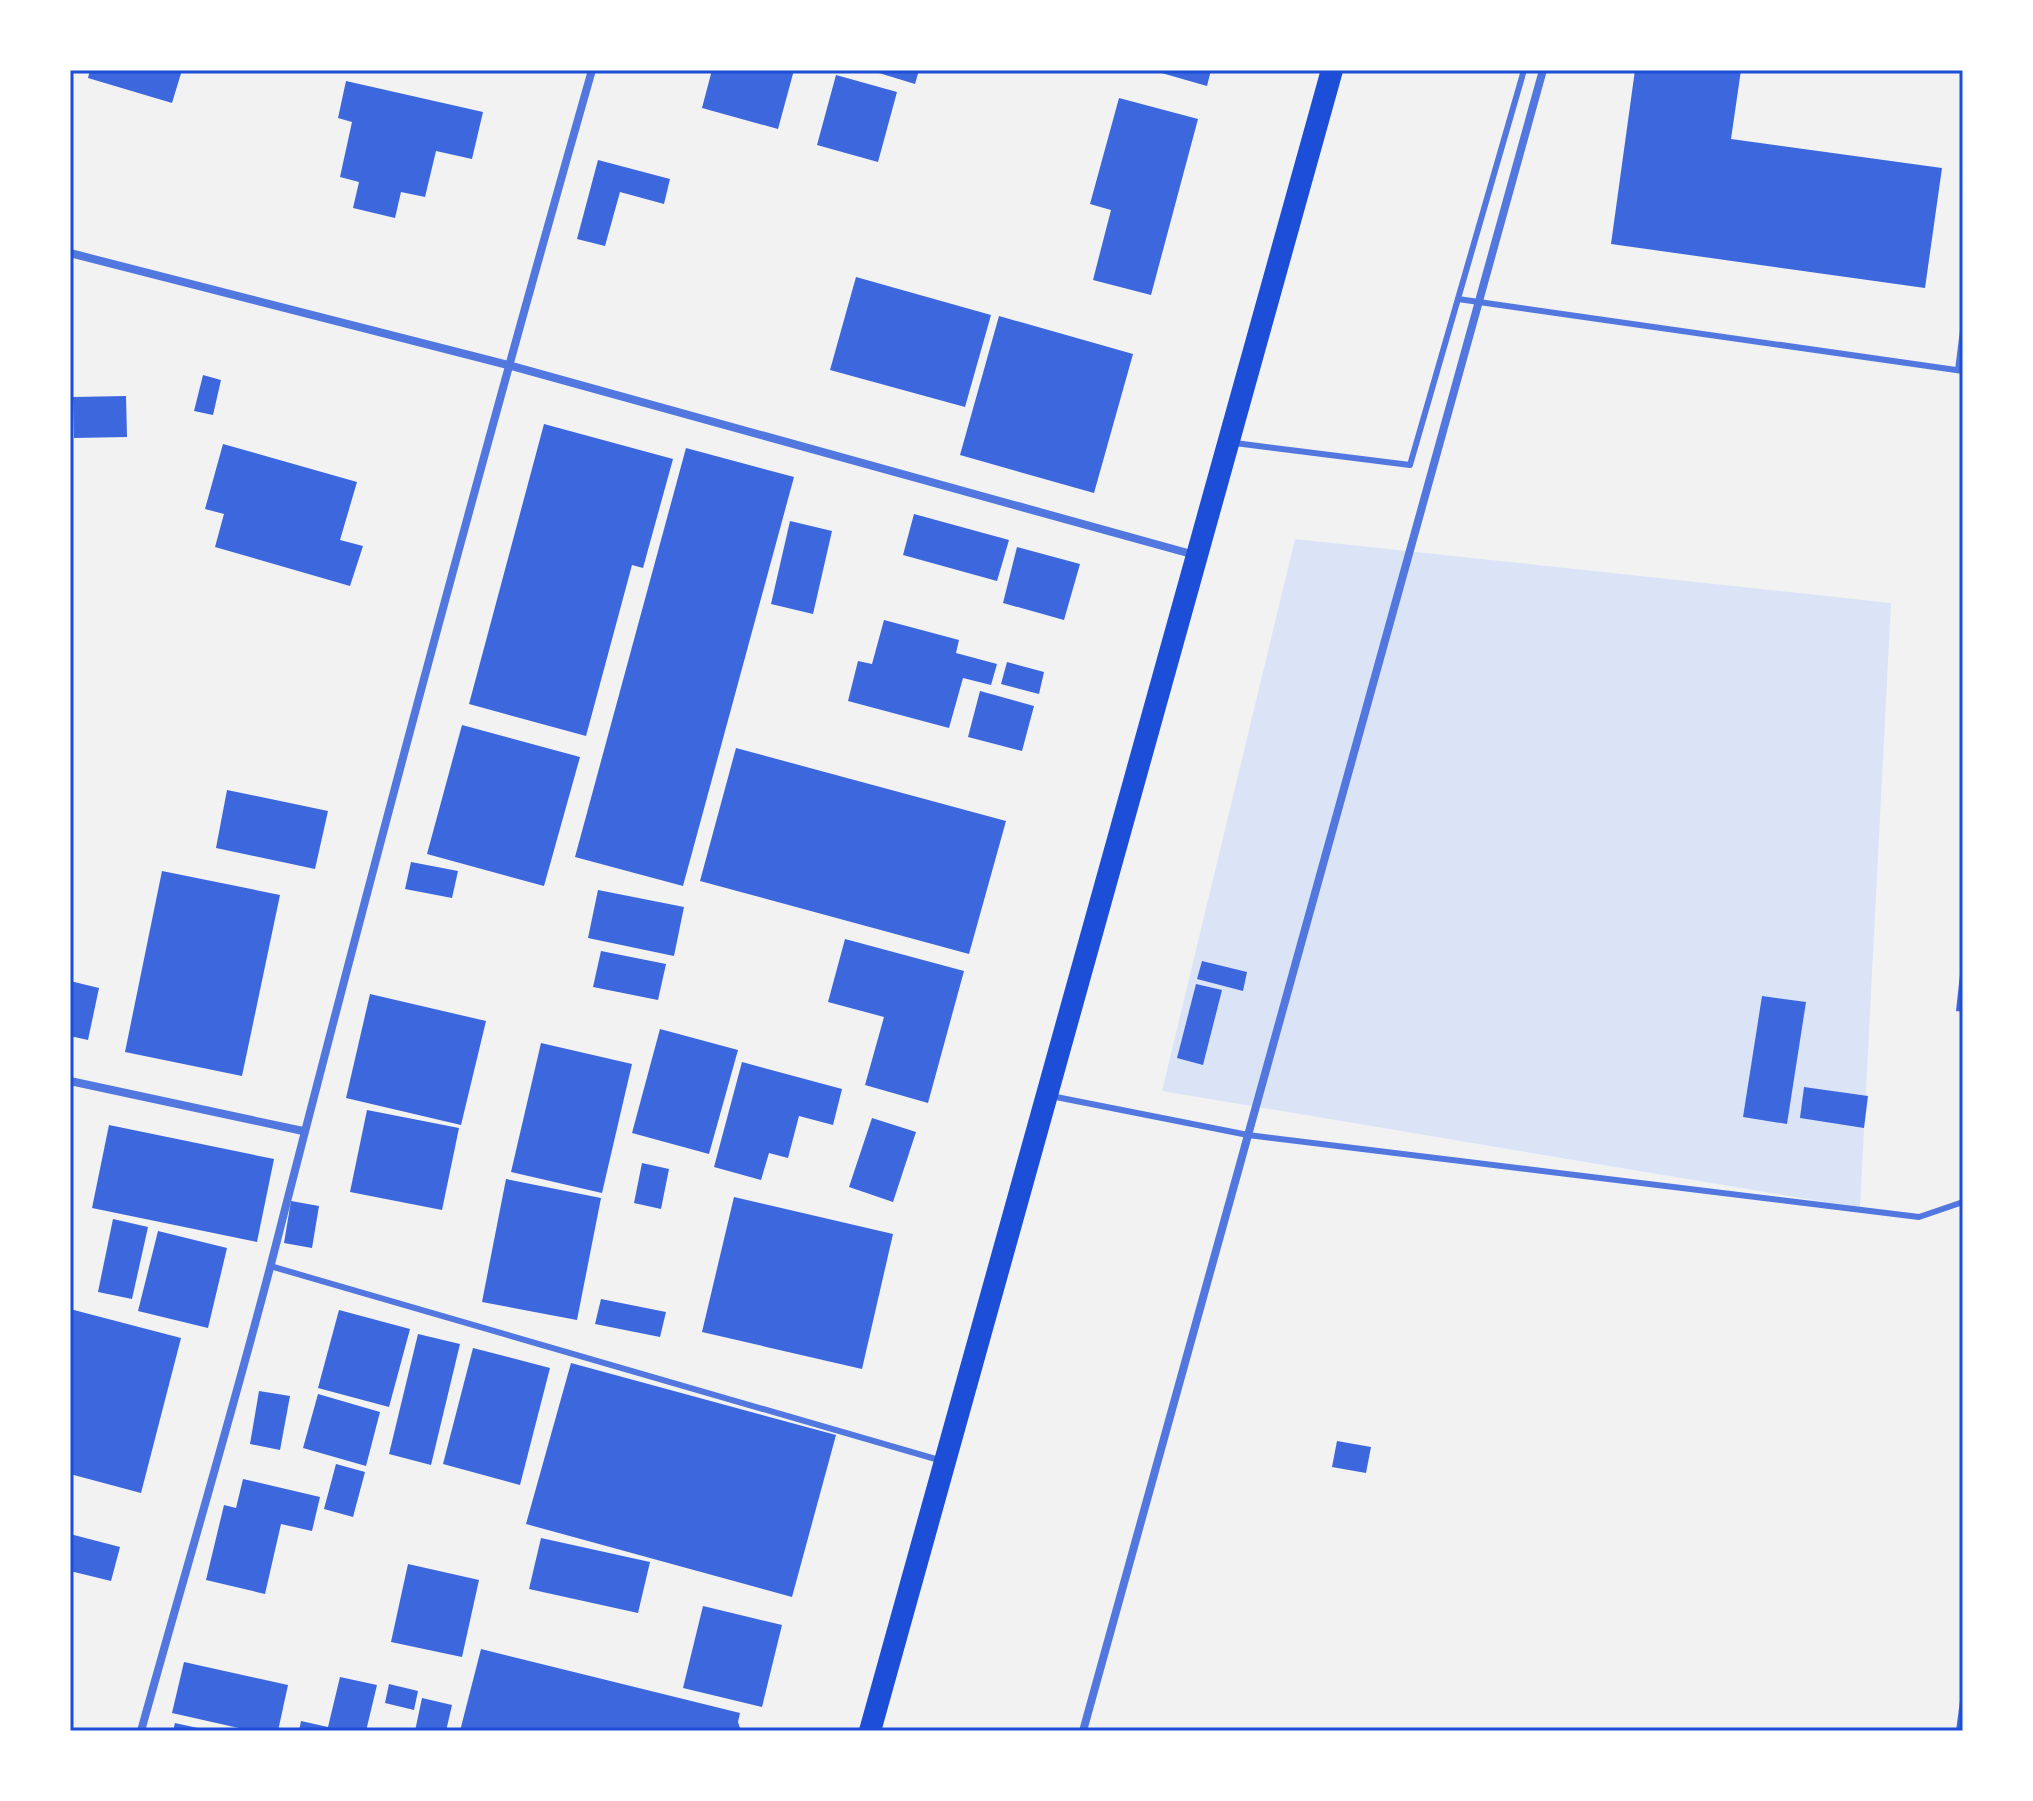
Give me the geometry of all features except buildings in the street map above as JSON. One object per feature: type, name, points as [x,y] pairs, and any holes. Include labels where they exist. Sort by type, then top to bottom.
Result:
[{"type":"highway","points":[[870,1731],[1332,70]]},
{"type":"street","points":[[141,1731],[270,1266],[303,1131],[508,365],[592,70]]},
{"type":"street","points":[[1083,1731],[1543,70]]},
{"type":"street","points":[[70,253],[508,365],[1195,555]]},
{"type":"street","points":[[70,1081],[303,1131]]},
{"type":"lane","points":[[1228,442],[1311,450],[1410,465],[1524,70]]},
{"type":"lane","points":[[1458,299],[1961,371],[1963,330]]},
{"type":"lane","points":[[1047,1096],[1248,1135],[1919,1217],[1963,1202]]},
{"type":"lane","points":[[270,1266],[946,1462]]},
{"type":"shaded area","points":[[1295,539],[1891,603],[1860,1208],[1162,1091]]}]
